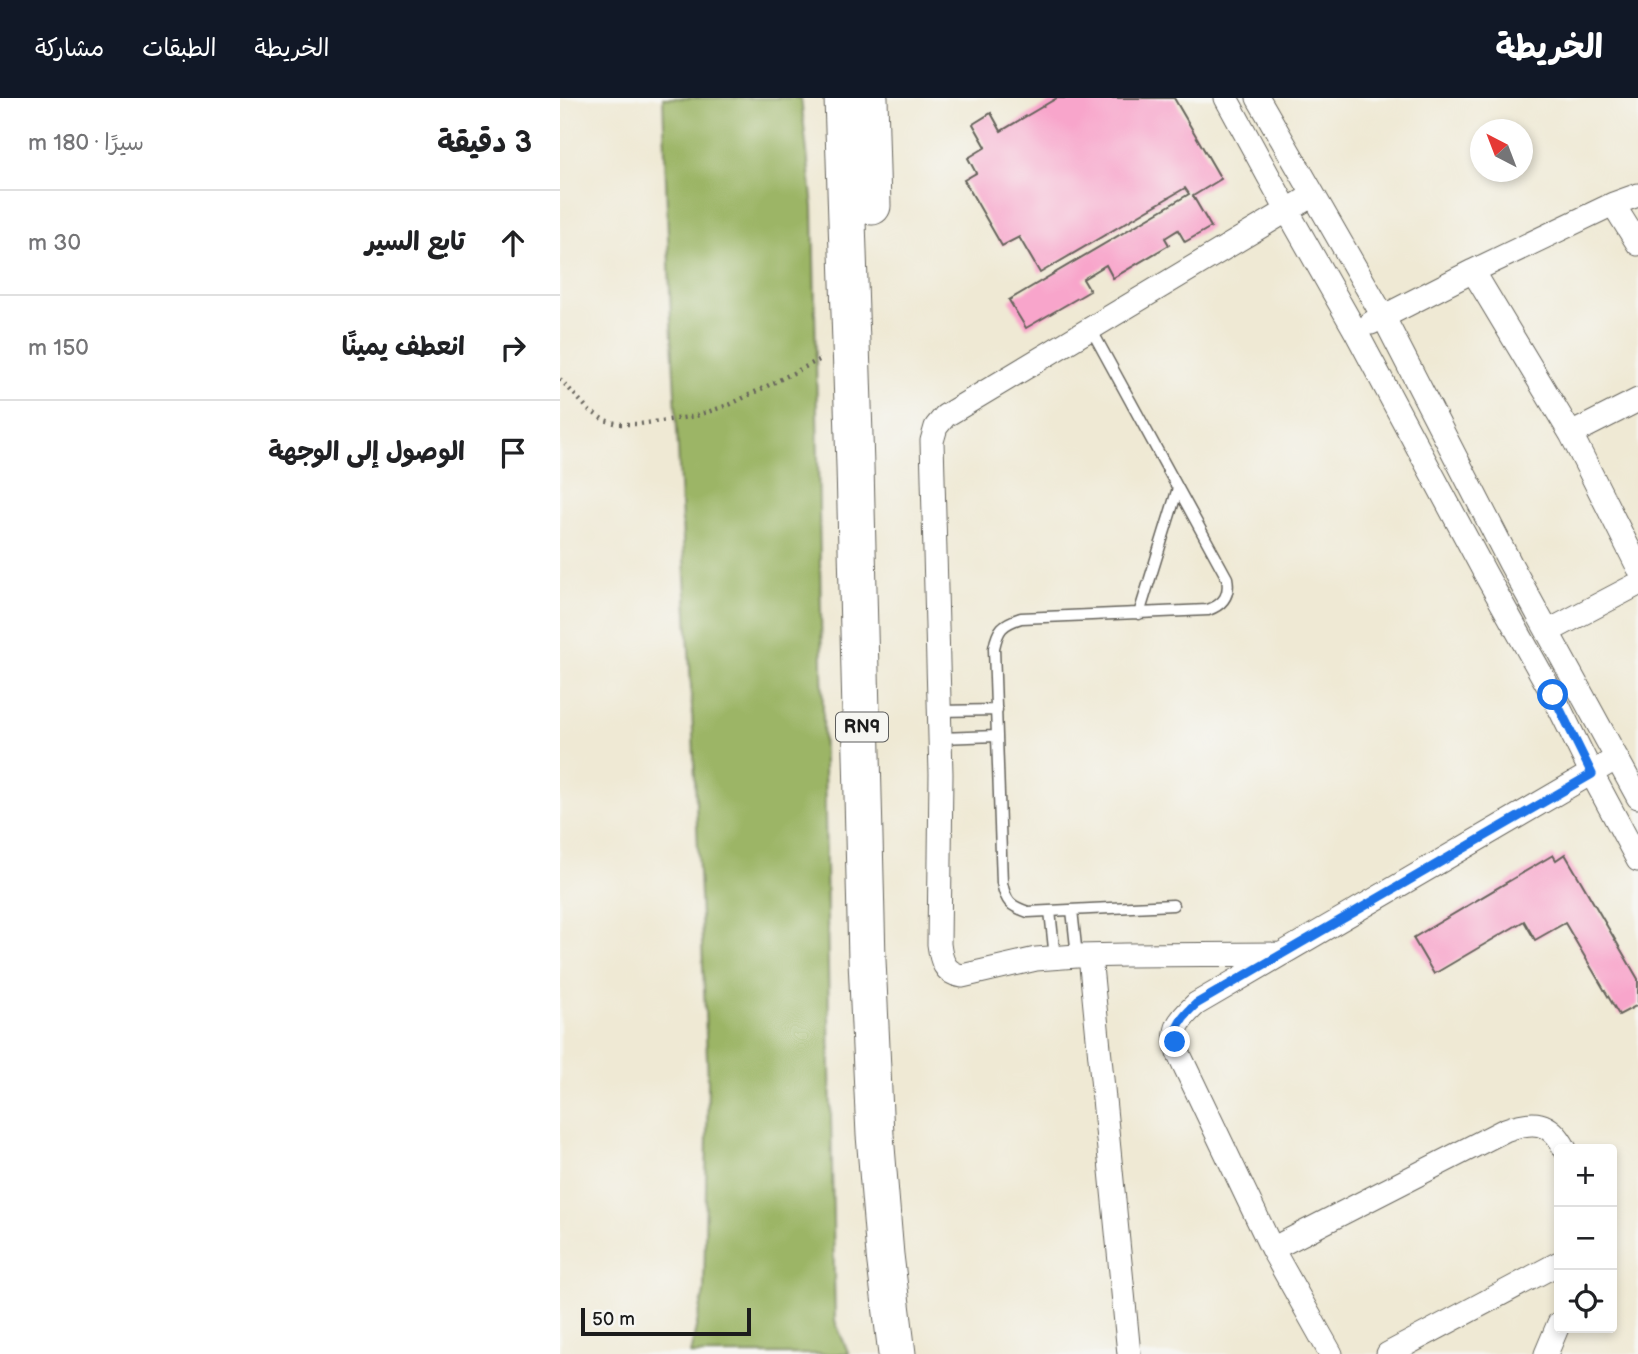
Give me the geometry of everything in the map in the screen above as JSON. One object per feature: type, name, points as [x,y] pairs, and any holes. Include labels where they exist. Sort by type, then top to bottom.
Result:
[{"type":"highway","name":"RN9","points":[[843,98],[873,1108],[885,1255],[897,1354]]},
{"type":"highway","name":"RN9","points":[[869,98],[887,941],[902,1254],[915,1354]]},
{"type":"street","points":[[1226,98],[1553,695],[1638,860]]},
{"type":"street","points":[[1258,98],[1383,316],[1510,563],[1638,797]]},
{"type":"street","points":[[1282,954],[1074,957],[1036,960],[962,976],[954,975],[944,965],[939,944],[940,738],[932,441],[936,427],[945,416],[1313,195]]},
{"type":"street","points":[[1356,332],[1472,271],[1613,204],[1638,195]]},
{"type":"street","points":[[1613,204],[1638,244]]},
{"type":"street","points":[[1472,271],[1571,434],[1638,567]]},
{"type":"street","points":[[1571,434],[1638,400]]},
{"type":"street","points":[[1486,575],[1510,563]]},
{"type":"street","points":[[1549,631],[1638,584]]},
{"type":"street","points":[[1331,1354],[1272,1249],[1178,1052],[1175,1032],[1180,1021],[1196,1004],[1617,758]]},
{"type":"street","points":[[1074,957],[1129,1354]]},
{"type":"street","points":[[1272,1249],[1505,1130],[1522,1124],[1537,1124],[1550,1128],[1562,1144]]},
{"type":"street","points":[[1388,1354],[1554,1266]]},
{"type":"street","points":[[1546,1354],[1555,1333]]},
{"type":"lane","points":[[1091,329],[1227,578],[1229,588],[1226,598],[1218,606],[1208,610],[1021,618],[1007,622],[997,634],[994,648],[1002,883],[1005,897],[1015,908],[1028,912],[1172,905]]},
{"type":"lane","points":[[1139,614],[1178,488]]},
{"type":"lane","points":[[939,711],[997,710]]},
{"type":"lane","points":[[940,738],[997,736]]},
{"type":"lane","points":[[1072,910],[1074,957]]},
{"type":"lane","points":[[1050,911],[1074,957]]},
{"type":"path","points":[[560,379],[589,410],[604,420],[640,425],[696,416],[731,404],[851,343]]},
{"type":"green space","points":[[663,98],[801,98],[813,207],[835,1321],[849,1354],[690,1354],[704,1292],[708,1082],[691,687],[671,320]]},
{"type":"building","points":[[1057,98],[1174,98],[1221,179],[1193,196],[1211,227],[1185,242],[1178,230],[1165,238],[1169,245],[1113,278],[1106,265],[1083,279],[1090,291],[1026,328],[1009,300],[1189,194],[1185,188],[1040,273],[1019,237],[1002,246],[964,180],[976,173],[968,158],[986,147],[973,124],[991,113],[1001,131]]},
{"type":"building","points":[[1565,854],[1638,979],[1638,1005],[1619,1015],[1565,923],[1535,940],[1524,921],[1434,974],[1413,938],[1553,855],[1556,860]]},
{"type":"route","points":[[1175,1042],[1175,1032],[1180,1021],[1196,1004],[1592,774],[1553,695]]}]
